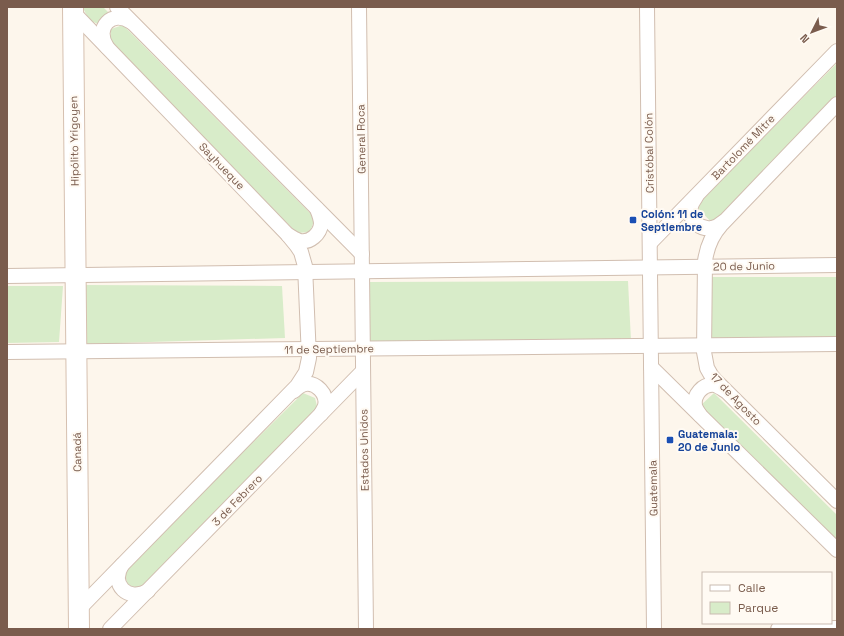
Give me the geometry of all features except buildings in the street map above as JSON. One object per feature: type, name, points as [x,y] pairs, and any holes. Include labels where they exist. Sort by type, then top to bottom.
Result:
[{"type":"street","points":[[117,7],[362,254]]},
{"type":"street","name":"General Roca","points":[[359,7],[362,271]]},
{"type":"street","name":"Cristóbal Colón","points":[[647,7],[651,346]]},
{"type":"street","name":"Sayhueque","points":[[73,9],[108,48],[297,246],[301,252],[306,272],[309,349]]},
{"type":"street","name":"Hipólito Yrigoyen","points":[[73,9],[76,275]]},
{"type":"street","points":[[108,48],[102,34],[104,27],[110,21],[118,17],[123,17],[134,24]]},
{"type":"street","name":"Bartolomé Mitre","points":[[650,244],[837,51]]},
{"type":"street","points":[[705,267],[709,242],[716,230],[837,104]]},
{"type":"street","points":[[697,195],[690,208],[692,217],[697,224],[704,228],[712,228],[718,226],[724,221]]},
{"type":"street","points":[[288,235],[301,241],[308,240],[315,236],[320,230],[321,225],[320,217],[316,208]]},
{"type":"street","name":"20 de Junio","points":[[650,268],[837,265]]},
{"type":"street","name":"17 de Agosto","points":[[705,267],[704,346],[707,368],[711,375],[727,392],[837,501]]},
{"type":"street","points":[[7,276],[650,268]]},
{"type":"street","name":"Estados Unidos","points":[[362,271],[366,629]]},
{"type":"street","name":"Canadá","points":[[76,275],[79,629]]},
{"type":"street","points":[[651,346],[837,344]]},
{"type":"street","name":"11 de Septiembre","points":[[7,352],[651,346]]},
{"type":"street","name":"Guatemala","points":[[651,346],[654,629]]},
{"type":"street","points":[[79,609],[291,393],[302,380],[306,372],[309,349]]},
{"type":"street","points":[[651,367],[837,550]]},
{"type":"street","name":"3 de Febrero","points":[[110,629],[363,371]]},
{"type":"street","points":[[291,393],[298,387],[305,384],[313,385],[319,389],[326,400],[326,405],[319,416]]},
{"type":"street","points":[[702,417],[696,409],[695,402],[699,391],[706,386],[711,385],[719,387],[727,392]]},
{"type":"street","points":[[122,565],[118,574],[118,583],[121,587],[127,593],[134,595],[148,591]]},
{"type":"street","points":[[778,629],[837,628]]},
{"type":"green space","points":[[103,7],[108,12],[98,24],[89,20],[83,8]]},
{"type":"green space","points":[[123,25],[315,218],[310,232],[297,233],[110,42],[111,29]]},
{"type":"green space","points":[[837,63],[837,98],[713,224],[696,206]]},
{"type":"green space","points":[[711,277],[837,277],[837,338],[709,342]]},
{"type":"green space","points":[[628,281],[631,341],[368,344],[369,282]]},
{"type":"green space","points":[[84,285],[282,286],[285,338],[85,344]]},
{"type":"green space","points":[[7,286],[63,286],[59,342],[7,343]]},
{"type":"green space","points":[[303,393],[315,398],[318,410],[144,589],[127,585],[125,569]]},
{"type":"green space","points":[[714,393],[837,515],[837,541],[700,406]]},
{"type":"place","name":"Colón: 11 de Septiembre","points":[[633,220]]},
{"type":"place","name":"Guatemala: 20 de Junio","points":[[670,440]]}]
